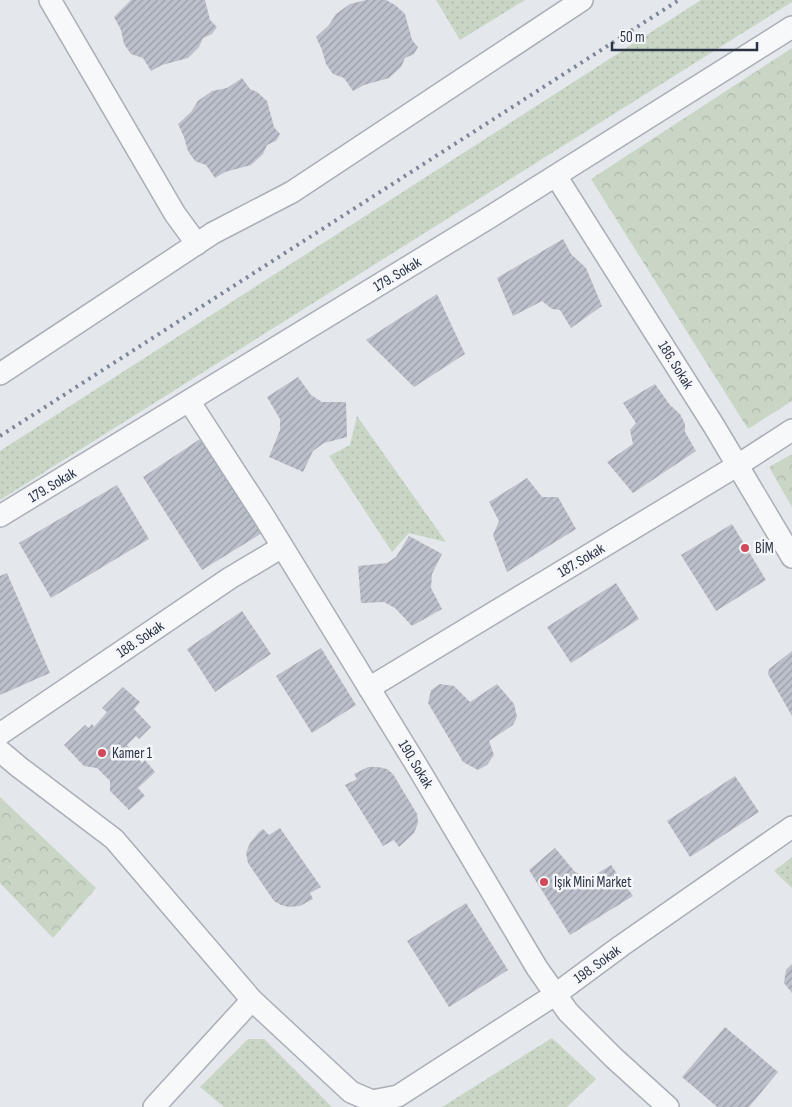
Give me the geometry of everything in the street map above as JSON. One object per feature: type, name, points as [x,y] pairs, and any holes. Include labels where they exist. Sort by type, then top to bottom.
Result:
[{"type":"street","points":[[50,0],[175,214],[197,244]]},
{"type":"street","points":[[0,374],[213,233],[292,192],[582,0]]},
{"type":"street","name":"179. Sokak","points":[[0,516],[556,176],[792,26]]},
{"type":"street","name":"186. Sokak","points":[[556,176],[714,426],[792,557]]},
{"type":"street","name":"190. Sokak","points":[[189,401],[370,688],[537,968],[568,1012],[614,1058],[668,1107]]},
{"type":"street","name":"187. Sokak","points":[[370,688],[738,465],[792,430]]},
{"type":"street","name":"188. Sokak","points":[[0,734],[230,578],[282,547]]},
{"type":"street","points":[[0,751],[114,839],[252,1000],[154,1107]]},
{"type":"street","name":"198. Sokak","points":[[252,1000],[351,1092],[372,1101],[398,1096],[556,994],[621,946],[792,828]]},
{"type":"green space","points":[[436,0],[525,0],[460,40]]},
{"type":"green space","points":[[701,0],[792,0],[792,2],[0,500],[0,451]]},
{"type":"green space","points":[[792,48],[792,401],[748,429],[591,179]]},
{"type":"green space","points":[[357,416],[446,542],[409,533],[392,552],[329,456],[350,445]]},
{"type":"green space","points":[[792,454],[792,507],[769,467]]},
{"type":"green space","points":[[0,797],[96,888],[53,938],[0,883]]},
{"type":"green space","points":[[792,857],[792,888],[774,871]]},
{"type":"green space","points":[[552,1038],[596,1079],[567,1107],[442,1107]]},
{"type":"green space","points":[[248,1039],[264,1039],[332,1107],[224,1107],[200,1087]]},
{"type":"building","points":[[131,0],[205,0],[210,20],[217,27],[212,34],[203,38],[199,47],[188,58],[162,65],[151,71],[143,58],[131,54],[124,44],[121,30],[114,17]]},
{"type":"building","points":[[366,0],[386,0],[405,14],[412,40],[418,47],[414,54],[405,58],[401,67],[389,78],[364,85],[353,91],[344,78],[333,74],[326,64],[316,37],[329,25],[336,14],[350,4]]},
{"type":"building","points":[[242,78],[250,89],[257,92],[267,101],[274,127],[280,134],[276,141],[267,145],[263,154],[251,165],[225,172],[215,178],[206,165],[195,161],[188,151],[178,124],[191,112],[198,101],[212,91],[227,88]]},
{"type":"building","points":[[563,239],[571,254],[586,268],[602,306],[571,328],[560,310],[552,309],[542,301],[513,316],[497,278]]},
{"type":"building","points":[[437,294],[465,354],[414,387],[366,340]]},
{"type":"building","points":[[298,377],[311,395],[322,402],[346,402],[347,437],[324,443],[313,451],[303,472],[269,457],[280,430],[280,419],[267,397]]},
{"type":"building","points":[[655,384],[670,405],[680,414],[685,424],[685,432],[696,451],[633,493],[607,462],[633,444],[630,430],[636,423],[623,403]]},
{"type":"building","points":[[200,439],[262,533],[202,570],[143,477]]},
{"type":"building","points":[[527,478],[542,497],[558,497],[576,529],[507,572],[493,535],[499,521],[489,502]]},
{"type":"building","points":[[117,485],[149,539],[51,598],[19,543]]},
{"type":"building","points":[[732,524],[766,580],[716,611],[681,555]]},
{"type":"building","points":[[409,536],[442,554],[432,574],[431,588],[442,609],[412,626],[395,608],[384,602],[361,603],[358,566],[387,563],[396,557]]},
{"type":"building","points":[[7,573],[50,673],[0,695],[0,576]]},
{"type":"building","points":[[616,583],[639,619],[571,663],[547,627]]},
{"type":"building","points":[[242,611],[271,654],[215,692],[187,649]]},
{"type":"building","points":[[321,648],[356,705],[312,733],[276,676]]},
{"type":"building","points":[[792,651],[792,716],[768,674],[769,669]]},
{"type":"building","points":[[440,684],[454,686],[470,702],[497,684],[514,704],[517,717],[513,725],[489,741],[494,755],[487,765],[478,770],[463,762],[428,703],[431,690]]},
{"type":"building","name":"Kamer 1","points":[[123,687],[140,702],[134,709],[151,727],[139,739],[136,736],[127,745],[142,763],[145,760],[155,772],[138,788],[145,796],[129,810],[110,791],[110,781],[97,768],[84,766],[64,745],[85,725],[89,728],[92,724],[94,727],[107,712],[102,708]]},
{"type":"building","points":[[368,767],[387,769],[393,774],[417,814],[418,823],[414,833],[399,847],[394,840],[383,846],[345,785],[357,779],[354,774]]},
{"type":"building","points":[[735,776],[759,812],[690,857],[667,821]]},
{"type":"building","points":[[280,828],[321,887],[310,893],[313,899],[300,906],[289,907],[274,901],[248,863],[246,853],[250,843],[259,832],[263,829],[269,835]]},
{"type":"building","points":[[555,848],[575,872],[590,878],[611,865],[633,896],[570,935],[529,870]]},
{"type":"building","points":[[466,903],[508,970],[449,1007],[407,941]]},
{"type":"building","points":[[792,964],[792,993],[784,983],[786,970]]},
{"type":"building","points":[[725,1027],[778,1072],[749,1107],[717,1107],[682,1077]]},
{"type":"railway","points":[[0,436],[679,0]]},
{"type":"place","name":"BİM","points":[[745,548]]},
{"type":"place","name":"Kamer 1","points":[[102,753]]},
{"type":"place","name":"Işık Mini Market","points":[[544,882]]}]
